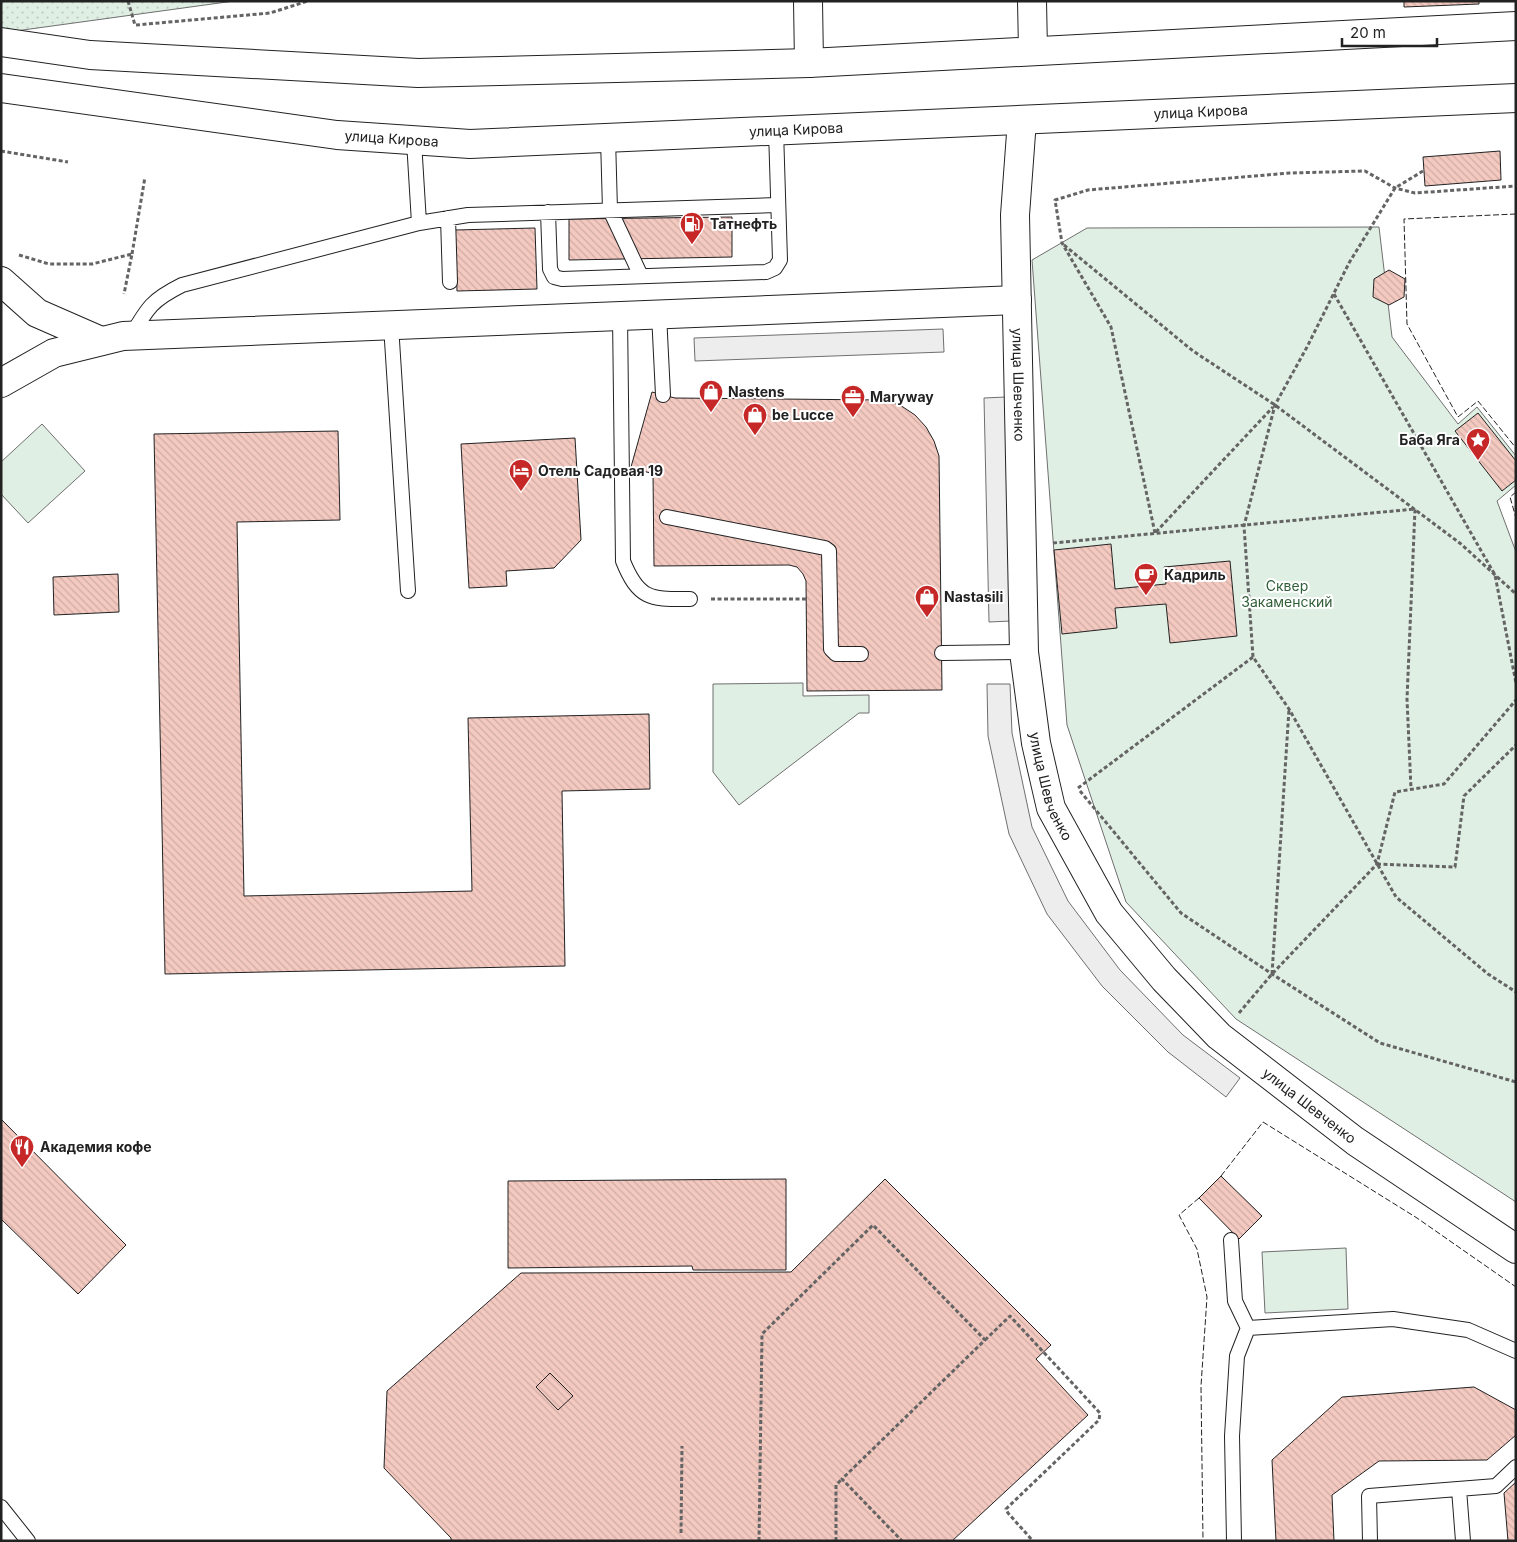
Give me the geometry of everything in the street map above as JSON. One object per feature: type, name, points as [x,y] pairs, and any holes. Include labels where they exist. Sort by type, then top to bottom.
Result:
[{"type":"main road","points":[[808,1],[808,63]]},
{"type":"main road","points":[[1032,1],[1033,50]]},
{"type":"main road","points":[[1,42],[90,56],[418,73],[808,63],[1516,26]]},
{"type":"main road","name":"улица Кирова","points":[[1,88],[337,135],[470,144],[1516,98]]},
{"type":"main road","name":"улица Шевченко","points":[[1022,120],[1015,215],[1024,652],[1036,743],[1051,808],[1109,913],[1164,979],[1219,1036],[1355,1142],[1516,1249]]},
{"type":"main road","points":[[1,281],[37,313],[101,341]]},
{"type":"main road","points":[[1,383],[54,353],[118,336],[1017,300]]},
{"type":"lane","points":[[548,212],[550,269],[554,276],[562,279],[766,272],[775,268],[780,260],[776,130]]},
{"type":"lane","points":[[608,138],[610,210],[640,276]]},
{"type":"lane","points":[[414,141],[419,223]]},
{"type":"lane","points":[[131,336],[147,308],[158,297],[182,285],[419,223],[448,218],[548,212],[778,205]]},
{"type":"lane","points":[[448,218],[450,282]]},
{"type":"lane","points":[[659,314],[663,395]]},
{"type":"lane","points":[[620,316],[623,561],[637,587],[646,595],[658,599],[690,598]]},
{"type":"lane","points":[[391,325],[408,591]]},
{"type":"lane","points":[[667,517],[825,548],[829,551],[832,649],[836,654],[861,654]]},
{"type":"lane","points":[[942,653],[1024,652]]},
{"type":"lane","points":[[1231,1240],[1235,1301],[1248,1328],[1237,1356],[1232,1436],[1234,1541]]},
{"type":"lane","points":[[1248,1328],[1393,1319],[1468,1330],[1516,1351]]},
{"type":"lane","points":[[1370,1541],[1369,1496],[1496,1486],[1516,1467]]},
{"type":"lane","points":[[1459,1489],[1464,1541]]},
{"type":"lane","points":[[1,1506],[28,1541]]},
{"type":"path","points":[[128,1],[135,25]]},
{"type":"path","points":[[127,26],[270,13],[308,1]]},
{"type":"path","points":[[1,151],[68,162]]},
{"type":"path","points":[[1155,533],[1111,327],[1062,243],[1055,200],[1088,190],[1290,173],[1365,171],[1395,188],[1415,193],[1516,186]]},
{"type":"path","points":[[1424,172],[1395,188],[1349,263],[1275,405],[1244,526],[1253,656],[1289,709],[1396,897],[1488,974],[1516,992]]},
{"type":"path","points":[[124,294],[145,177]]},
{"type":"path","points":[[1062,243],[1193,351],[1275,405],[1461,544],[1516,594]]},
{"type":"path","points":[[14,253],[49,264],[92,264],[132,254]]},
{"type":"path","points":[[1334,293],[1495,575],[1516,683]]},
{"type":"path","points":[[1155,533],[1275,405]]},
{"type":"path","points":[[1022,546],[1415,509]]},
{"type":"path","points":[[1411,789],[1407,699],[1415,509]]},
{"type":"path","points":[[690,598],[806,599]]},
{"type":"path","points":[[1051,808],[1253,656]]},
{"type":"path","points":[[1219,1036],[1272,974],[1377,864],[1395,792],[1444,784],[1516,700]]},
{"type":"path","points":[[1272,974],[1289,709]]},
{"type":"path","points":[[1377,864],[1455,867],[1464,796],[1516,745]]},
{"type":"path","points":[[1078,788],[1181,913],[1380,1043],[1516,1082]]},
{"type":"path","points":[[759,1541],[762,1334],[873,1226],[985,1340]]},
{"type":"path","points":[[836,1541],[836,1485],[1010,1316],[1100,1413],[1099,1420],[1006,1509],[1008,1514],[1033,1541]]},
{"type":"path","points":[[681,1532],[682,1446]]},
{"type":"path","points":[[842,1479],[902,1541]]},
{"type":"green space","points":[[1,1],[234,1],[1,33]]},
{"type":"green space","name":"Сквер Закаменский","points":[[1379,227],[1392,337],[1458,424],[1477,407],[1516,456],[1516,485],[1497,501],[1516,552],[1516,1202],[1236,1019],[1126,902],[1067,725],[1032,260],[1087,228]]},
{"type":"green space","points":[[42,424],[85,471],[28,523],[1,494],[1,462]]},
{"type":"green space","points":[[803,683],[803,696],[869,695],[869,713],[859,713],[739,805],[713,772],[713,684]]},
{"type":"green space","points":[[1346,1248],[1348,1309],[1265,1313],[1262,1252]]},
{"type":"shaded area","points":[[943,329],[944,352],[695,361],[694,338]]},
{"type":"shaded area","points":[[1006,397],[1011,621],[989,622],[984,398]]},
{"type":"shaded area","points":[[987,684],[1010,684],[1012,733],[1032,827],[1068,901],[1120,970],[1183,1035],[1240,1078],[1226,1097],[1168,1052],[1102,986],[1047,914],[1009,834],[988,736]]},
{"type":"building","points":[[1404,1],[1479,1],[1479,4],[1404,7]]},
{"type":"building","points":[[1500,151],[1501,180],[1425,186],[1423,157]]},
{"type":"building","points":[[732,217],[732,257],[569,260],[569,219]]},
{"type":"building","points":[[535,228],[537,289],[457,291],[455,230]]},
{"type":"building","points":[[1389,270],[1405,279],[1404,297],[1389,305],[1373,297],[1374,279]]},
{"type":"building","points":[[652,392],[675,398],[882,400],[900,405],[915,415],[926,427],[934,441],[939,456],[942,690],[807,691],[806,581],[797,567],[789,565],[654,566],[653,474],[631,467]]},
{"type":"building","points":[[1478,413],[1516,461],[1516,480],[1502,491],[1455,431]]},
{"type":"building","points":[[338,431],[340,520],[237,522],[244,896],[472,891],[468,718],[649,714],[650,789],[562,791],[565,966],[165,974],[154,434]]},
{"type":"building","name":"Отель Садовая 19","points":[[575,438],[581,540],[554,568],[506,571],[507,586],[469,588],[461,444]]},
{"type":"building","name":"Кадриль","points":[[1111,544],[1115,589],[1166,584],[1164,567],[1230,561],[1237,636],[1170,643],[1166,604],[1115,608],[1117,628],[1062,634],[1054,550]]},
{"type":"building","points":[[118,574],[119,612],[54,615],[53,577]]},
{"type":"building","points":[[1,1119],[126,1245],[78,1294],[1,1219]]},
{"type":"building","points":[[1221,1176],[1262,1216],[1239,1239],[1199,1198]]},
{"type":"building","points":[[786,1179],[786,1270],[693,1270],[692,1266],[508,1268],[508,1181]]},
{"type":"building","points":[[885,1179],[1051,1345],[1036,1359],[1088,1415],[952,1541],[451,1541],[451,1538],[384,1468],[387,1391],[521,1273],[791,1272]]},
{"type":"building","points":[[550,1373],[573,1396],[558,1410],[536,1387]]},
{"type":"building","points":[[1474,1387],[1516,1410],[1516,1435],[1487,1460],[1379,1461],[1332,1495],[1334,1541],[1276,1541],[1272,1460],[1342,1397]]},
{"type":"building","points":[[1516,1482],[1516,1541],[1508,1541],[1504,1493]]},
{"type":"fence","points":[[1516,214],[1404,219],[1407,324],[1458,417],[1478,401],[1516,448]]},
{"type":"fence","points":[[1516,492],[1510,497],[1516,518]]},
{"type":"fence","points":[[1221,1176],[1263,1122],[1417,1218],[1516,1287]]},
{"type":"fence","points":[[1199,1198],[1179,1215],[1197,1249],[1207,1297],[1201,1386],[1203,1541]]},
{"type":"place","name":"Татнефть","points":[[692,245]]},
{"type":"place","name":"Nastens","points":[[711,413]]},
{"type":"place","name":"Maryway","points":[[853,418]]},
{"type":"place","name":"be Lucce","points":[[755,436]]},
{"type":"place","name":"Баба Яга","points":[[1478,461]]},
{"type":"place","name":"Отель Садовая 19","points":[[521,492]]},
{"type":"place","name":"Кадриль","points":[[1146,596]]},
{"type":"place","name":"Nastasili","points":[[927,618]]},
{"type":"place","name":"Академия кофе","points":[[22,1168]]}]
